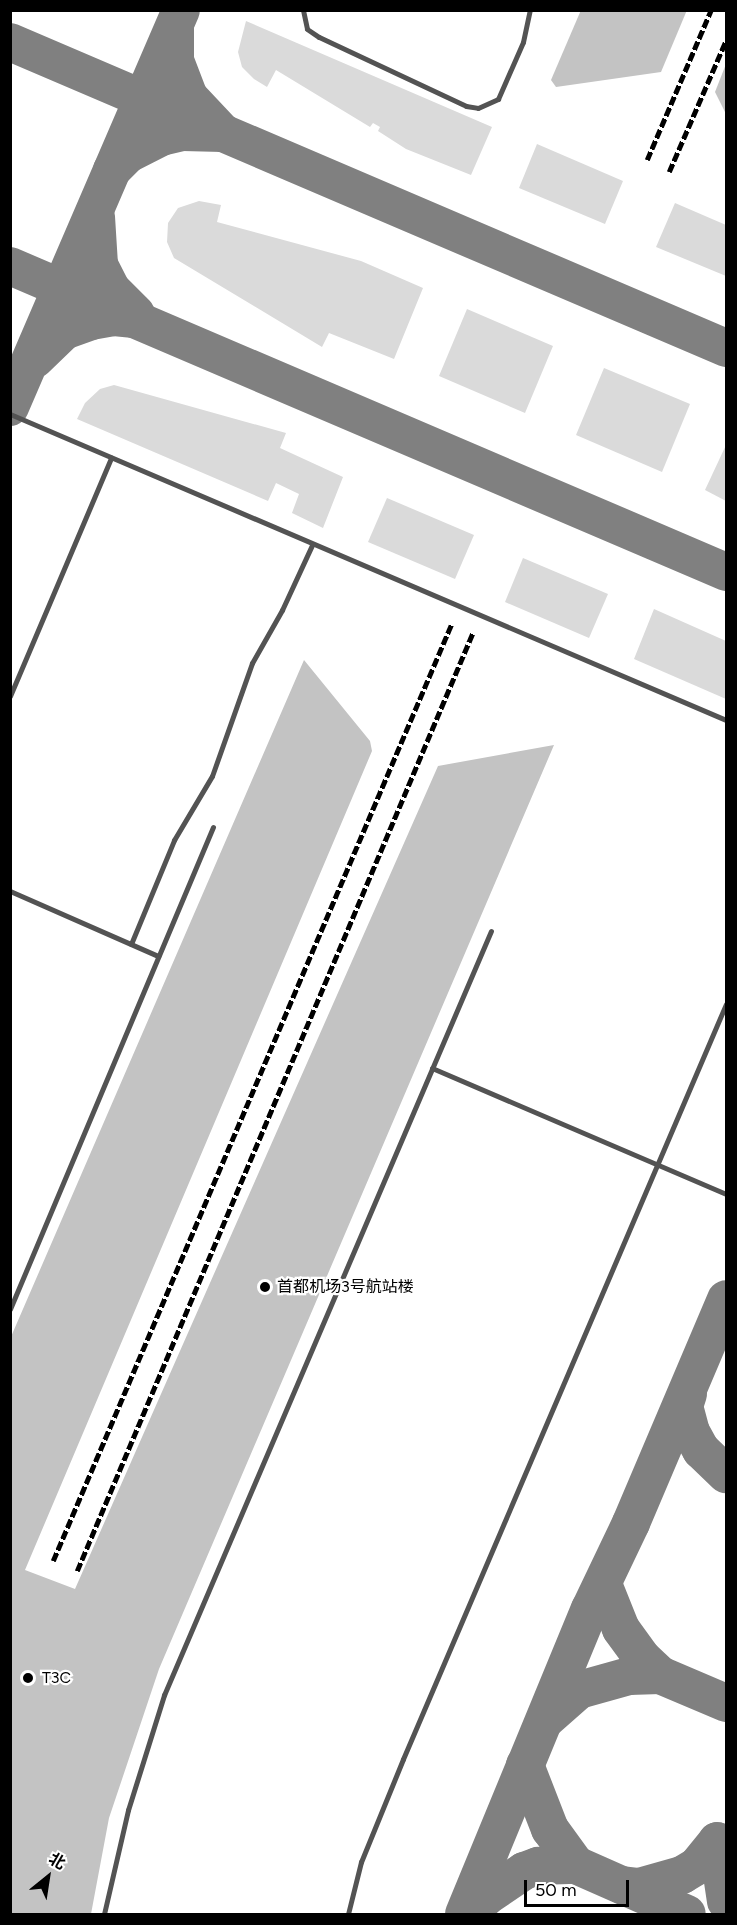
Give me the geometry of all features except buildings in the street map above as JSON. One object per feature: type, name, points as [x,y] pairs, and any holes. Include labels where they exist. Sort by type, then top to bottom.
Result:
[{"type":"lane","points":[[303,10],[307,29],[319,37],[466,106],[478,108],[498,99],[523,42],[530,10]]},
{"type":"lane","points":[[10,414],[726,720]]},
{"type":"lane","points":[[10,696],[111,458]]},
{"type":"lane","points":[[131,944],[174,840],[212,776],[252,663],[312,545]]},
{"type":"lane","points":[[10,1309],[213,827]]},
{"type":"lane","points":[[10,891],[158,956]]},
{"type":"lane","points":[[104,1914],[128,1810],[164,1695],[491,931]]},
{"type":"lane","points":[[348,1914],[361,1862],[399,1769],[726,1004]]},
{"type":"lane","points":[[432,1068],[726,1194]]},
{"type":"shaded area","points":[[246,21],[492,127],[471,175],[406,149],[378,131],[380,127],[373,123],[370,127],[276,70],[267,87],[254,79],[242,67],[238,52]]},
{"type":"shaded area","points":[[537,144],[623,181],[605,224],[519,188]]},
{"type":"shaded area","points":[[199,201],[221,205],[217,222],[361,261],[423,288],[394,359],[329,333],[322,347],[174,258],[167,242],[168,223],[178,208]]},
{"type":"shaded area","points":[[675,203],[726,225],[726,276],[656,247]]},
{"type":"shaded area","points":[[467,309],[553,346],[525,413],[439,376]]},
{"type":"shaded area","points":[[604,368],[690,404],[662,472],[576,435]]},
{"type":"shaded area","points":[[114,385],[286,433],[280,448],[343,477],[323,528],[292,513],[299,494],[276,483],[268,501],[77,419],[85,403],[100,389]]},
{"type":"shaded area","points":[[726,445],[726,501],[705,490]]},
{"type":"shaded area","points":[[387,498],[474,535],[455,579],[368,542]]},
{"type":"shaded area","points":[[523,558],[608,594],[589,638],[505,602]]},
{"type":"shaded area","points":[[654,609],[726,641],[726,699],[634,659]]},
{"type":"taxiway","points":[[10,407],[181,10]]},
{"type":"taxiway","points":[[112,170],[128,154],[161,137],[183,132],[223,133],[189,97],[175,61],[175,27]]},
{"type":"taxiway","points":[[10,42],[726,348]]},
{"type":"taxiway","points":[[96,217],[99,265],[112,290],[136,314]]},
{"type":"taxiway","points":[[10,266],[726,572]]},
{"type":"taxiway","points":[[35,359],[64,331],[91,321],[114,317],[132,319]]},
{"type":"taxiway","points":[[464,1914],[590,1609],[631,1523],[726,1299]]},
{"type":"taxiway","points":[[688,1394],[684,1406],[691,1432],[701,1450],[726,1474]]},
{"type":"taxiway","points":[[603,1584],[621,1629],[643,1659],[660,1675],[726,1703]]},
{"type":"taxiway","points":[[545,1720],[579,1690],[629,1676],[660,1675]]},
{"type":"taxiway","points":[[525,1765],[550,1829],[576,1865],[687,1914]]},
{"type":"taxiway","points":[[717,1841],[726,1901]]},
{"type":"taxiway","points":[[622,1885],[639,1887],[682,1875],[697,1866],[717,1841]]},
{"type":"taxiway","points":[[469,1914],[487,1896],[524,1871],[538,1866],[576,1865]]},
{"type":"railway","points":[[647,160],[711,10]]},
{"type":"railway","points":[[669,172],[726,40]]},
{"type":"railway","points":[[53,1561],[452,623]]},
{"type":"railway","points":[[77,1571],[473,632]]},
{"type":"place","name":"首都机场3号航站楼","points":[[265,1287]]},
{"type":"place","name":"T3C","points":[[28,1678]]}]
